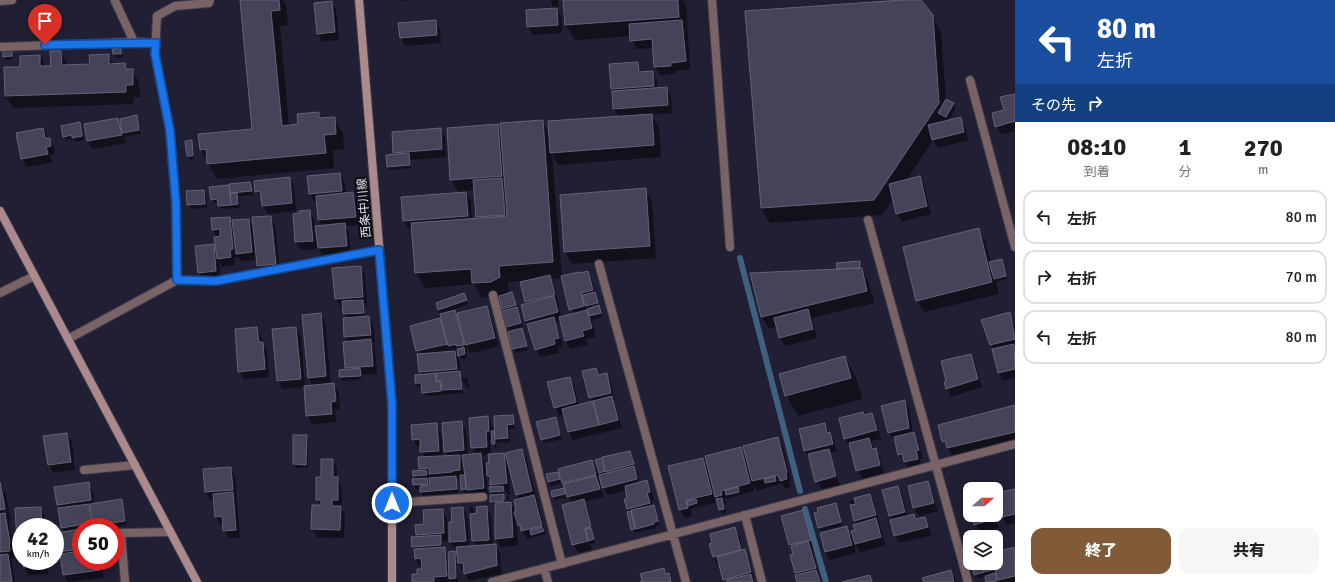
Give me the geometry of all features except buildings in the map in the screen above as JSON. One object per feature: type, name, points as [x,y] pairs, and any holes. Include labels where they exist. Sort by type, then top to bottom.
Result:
[{"type":"main road","name":"西条中川線","points":[[358,0],[392,404],[392,582]]},
{"type":"main road","points":[[0,211],[198,582]]},
{"type":"street","points":[[0,1],[12,0]]},
{"type":"street","points":[[115,0],[134,42]]},
{"type":"street","points":[[177,280],[176,194],[170,131],[155,54],[157,16],[175,6],[210,3],[210,0]]},
{"type":"street","points":[[712,0],[730,247]]},
{"type":"street","points":[[0,46],[134,42],[156,43]]},
{"type":"street","points":[[970,80],[1015,247]]},
{"type":"street","points":[[868,220],[968,582]]},
{"type":"street","points":[[68,339],[177,280],[216,281],[379,250]]},
{"type":"street","points":[[599,264],[686,582]]},
{"type":"street","points":[[0,293],[34,276]]},
{"type":"street","points":[[493,294],[562,564]]},
{"type":"street","points":[[492,582],[1015,444]]},
{"type":"street","points":[[84,470],[135,465]]},
{"type":"street","points":[[392,503],[483,497]]},
{"type":"street","points":[[745,515],[762,582]]},
{"type":"street","points":[[125,582],[121,533],[170,532]]},
{"type":"street","points":[[544,568],[548,582]]},
{"type":"waterway","points":[[740,258],[800,491]]},
{"type":"waterway","points":[[805,509],[826,582]]},
{"type":"route","points":[[45,45],[134,42],[156,43],[155,54],[170,131],[176,194],[177,280],[216,281],[379,250],[392,404],[392,503]]}]
